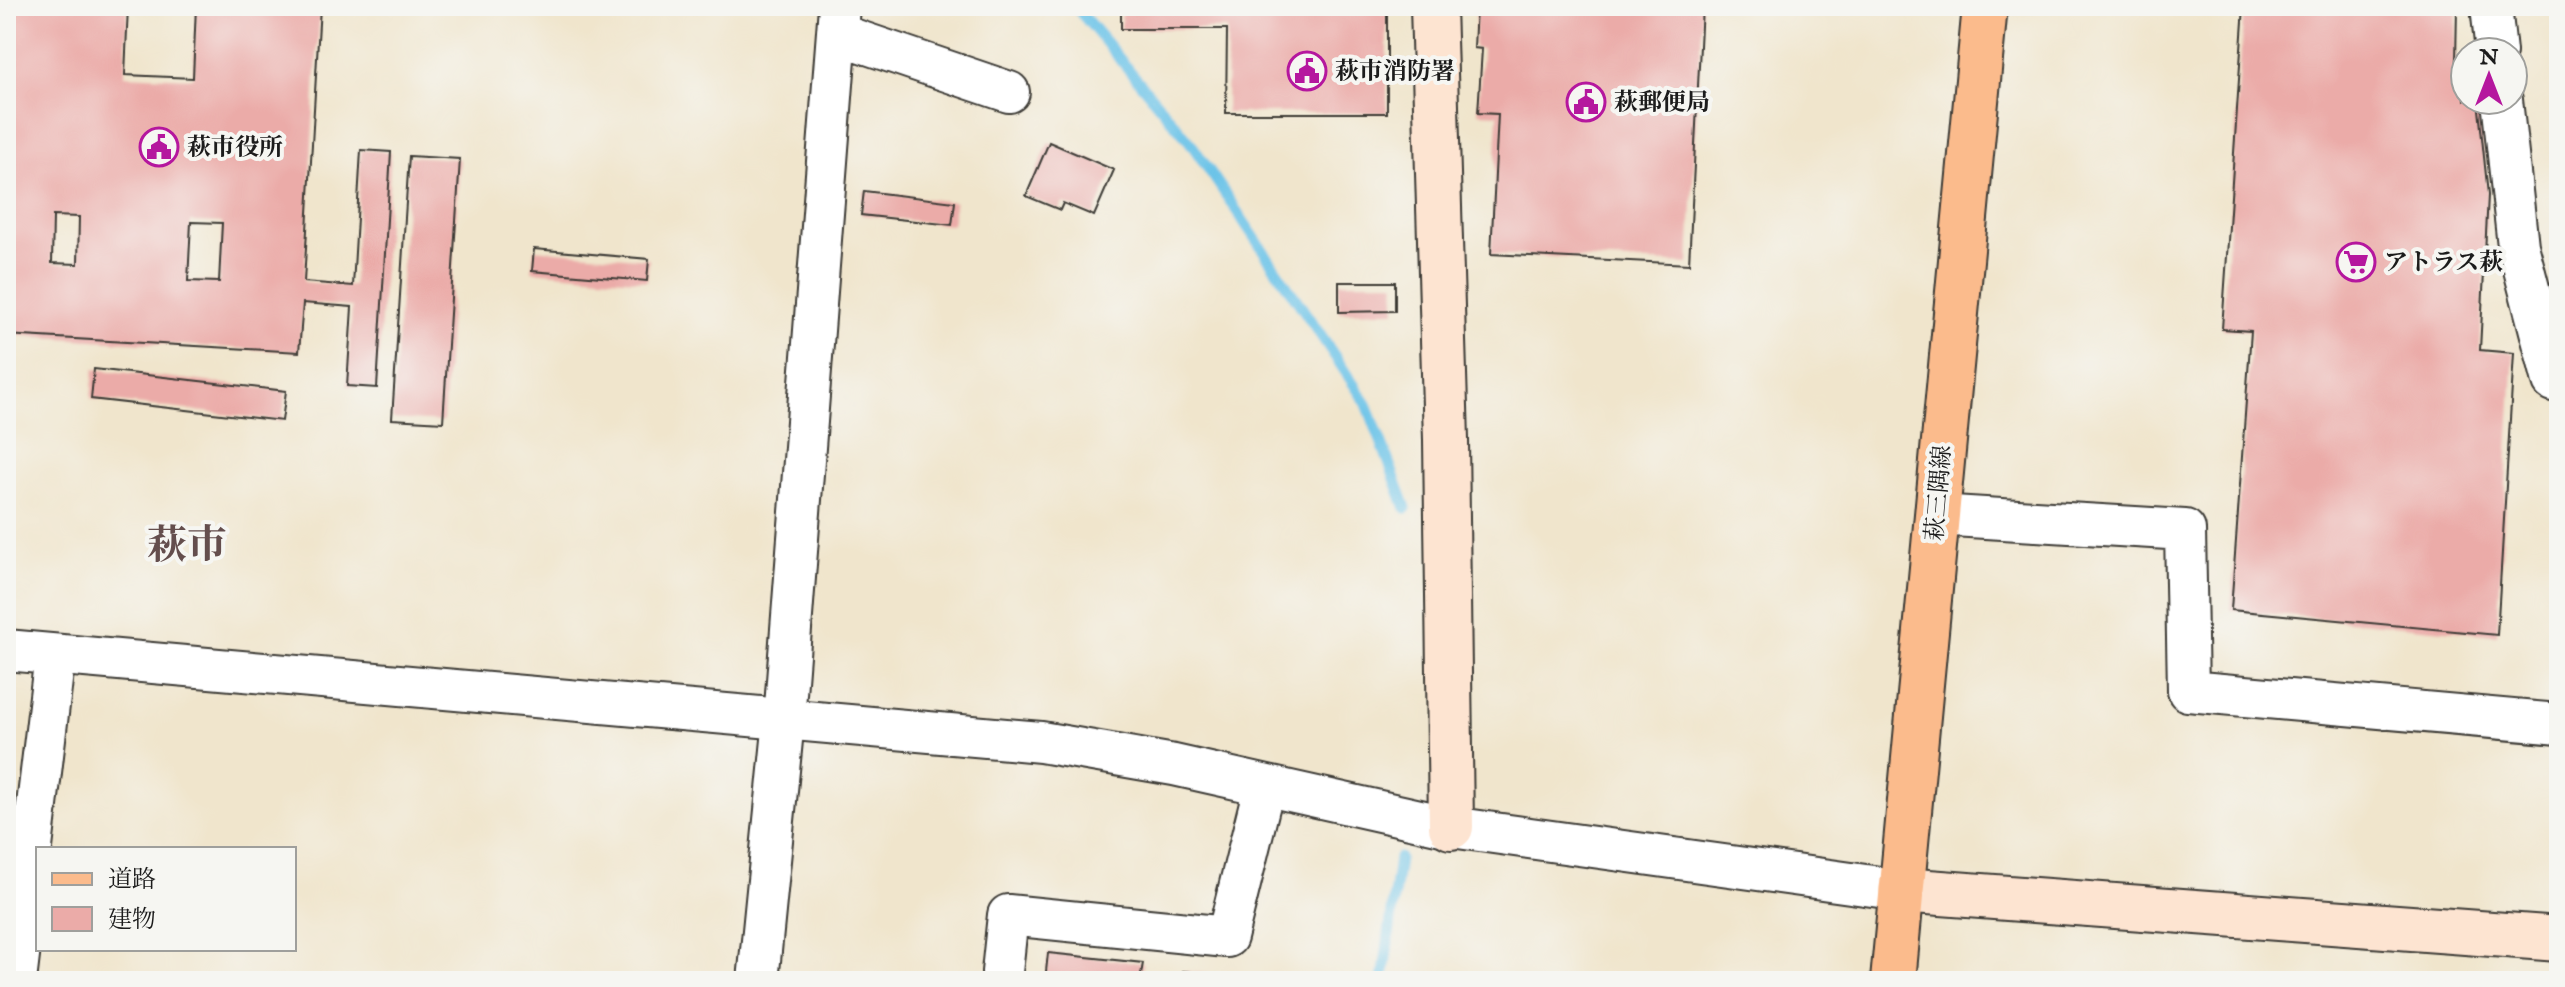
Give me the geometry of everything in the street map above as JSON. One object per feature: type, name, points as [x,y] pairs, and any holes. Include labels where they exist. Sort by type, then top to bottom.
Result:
[{"type":"main road","name":"萩三隅線","points":[[1893,981],[1985,6]]},
{"type":"street","points":[[1433,6],[1446,440],[1451,827]]},
{"type":"street","points":[[2491,6],[2494,36]]},
{"type":"street","points":[[758,981],[784,720],[838,20],[1009,92]]},
{"type":"street","points":[[2504,116],[2518,246],[2553,381],[2559,382]]},
{"type":"street","points":[[1936,515],[2185,530],[2188,691],[2559,724]]},
{"type":"street","points":[[6,650],[1041,742],[1174,765],[1451,827],[1901,890],[2559,939]]},
{"type":"street","points":[[16,981],[55,655]]},
{"type":"street","points":[[1002,972],[1008,915],[1227,937],[1264,787]]},
{"type":"building","name":"萩市役所","points":[[6,6],[128,6],[125,75],[193,78],[196,6],[320,6],[304,282],[353,286],[361,150],[391,152],[377,388],[347,386],[352,307],[303,303],[299,352],[6,335]],"holes":[[[53,216],[79,217],[78,264],[52,263]],[[191,222],[222,223],[219,282],[188,281]]]},
{"type":"building","name":"萩市消防署","points":[[1121,6],[1387,6],[1387,113],[1226,113],[1227,29],[1121,29]]},
{"type":"building","points":[[1476,6],[1702,6],[1689,264],[1491,254],[1498,114],[1478,113],[1482,49],[1474,48]]},
{"type":"building","name":"アトラス萩","points":[[2244,6],[2457,6],[2456,36],[2449,36],[2449,116],[2480,116],[2488,195],[2480,350],[2514,353],[2497,635],[2231,610],[2251,331],[2222,329]]},
{"type":"building","points":[[1049,142],[1114,170],[1094,216],[1063,203],[1060,210],[1026,196]]},
{"type":"building","points":[[409,156],[460,159],[443,422],[392,419]]},
{"type":"building","points":[[864,191],[955,202],[952,225],[861,215]]},
{"type":"building","points":[[534,249],[649,259],[647,281],[532,271]]},
{"type":"building","points":[[1339,282],[1395,282],[1395,311],[1339,312]]},
{"type":"building","points":[[94,369],[286,391],[282,421],[91,399]]},
{"type":"building","points":[[1048,953],[1143,963],[1140,981],[1045,981]]},
{"type":"building","points":[[1183,971],[1255,979],[1182,981]]},
{"type":"waterway","points":[[1075,6],[1190,142],[1367,404],[1406,508]]},
{"type":"waterway","points":[[1383,981],[1399,858]]},
{"type":"place","name":"萩市消防署","points":[[1307,71]]},
{"type":"place","name":"萩郵便局","points":[[1586,102]]},
{"type":"place","name":"萩市役所","points":[[159,147]]},
{"type":"place","name":"アトラス萩","points":[[2356,262]]},
{"type":"district","name":"萩市","points":[[187,544]]}]
